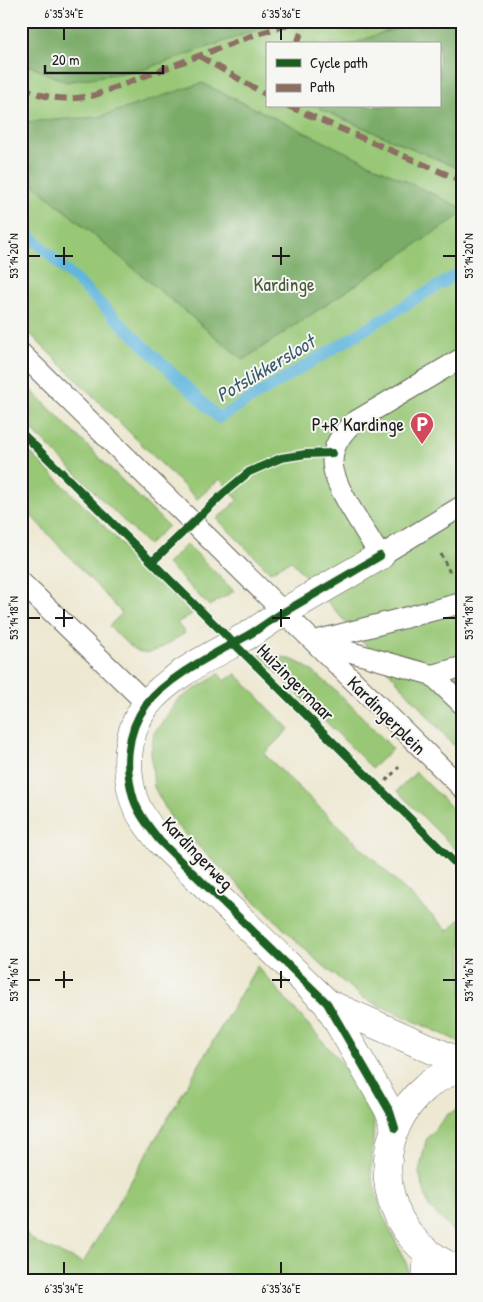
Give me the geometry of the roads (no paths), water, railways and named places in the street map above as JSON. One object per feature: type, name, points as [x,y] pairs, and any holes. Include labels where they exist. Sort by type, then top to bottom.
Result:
[{"type":"main road","name":"Kardingerweg","points":[[380,556],[284,612],[166,686],[147,704],[136,720],[130,738],[128,758],[129,777],[134,800],[145,822],[160,841],[327,1003],[390,1112],[395,1128]]},
{"type":"main road","name":"Kardingerweg","points":[[327,1003],[462,1062]]},
{"type":"main road","points":[[462,1068],[445,1074],[425,1088],[408,1106],[395,1128],[388,1158],[387,1173],[390,1196],[411,1237],[428,1253],[462,1270]]},
{"type":"main road","points":[[426,1281],[428,1253]]},
{"type":"lane","points":[[21,353],[284,612]]},
{"type":"lane","points":[[462,358],[354,422],[343,432],[335,444],[332,453],[333,472],[338,486],[380,556],[462,506]]},
{"type":"lane","points":[[21,582],[147,704]]},
{"type":"lane","points":[[313,642],[462,603]]},
{"type":"lane","name":"Kardingerplein","points":[[284,612],[462,788]]},
{"type":"lane","name":"Kardingerplein","points":[[313,642],[432,675],[462,704]]},
{"type":"lane","points":[[432,675],[462,667]]},
{"type":"waterway","name":"Potslikkersloot","points":[[21,227],[219,418],[462,271]]},
{"type":"place","name":"P+R Kardinge","points":[[422,445]]},
{"type":"park label","name":"Kardinge","points":[[284,284]]}]
